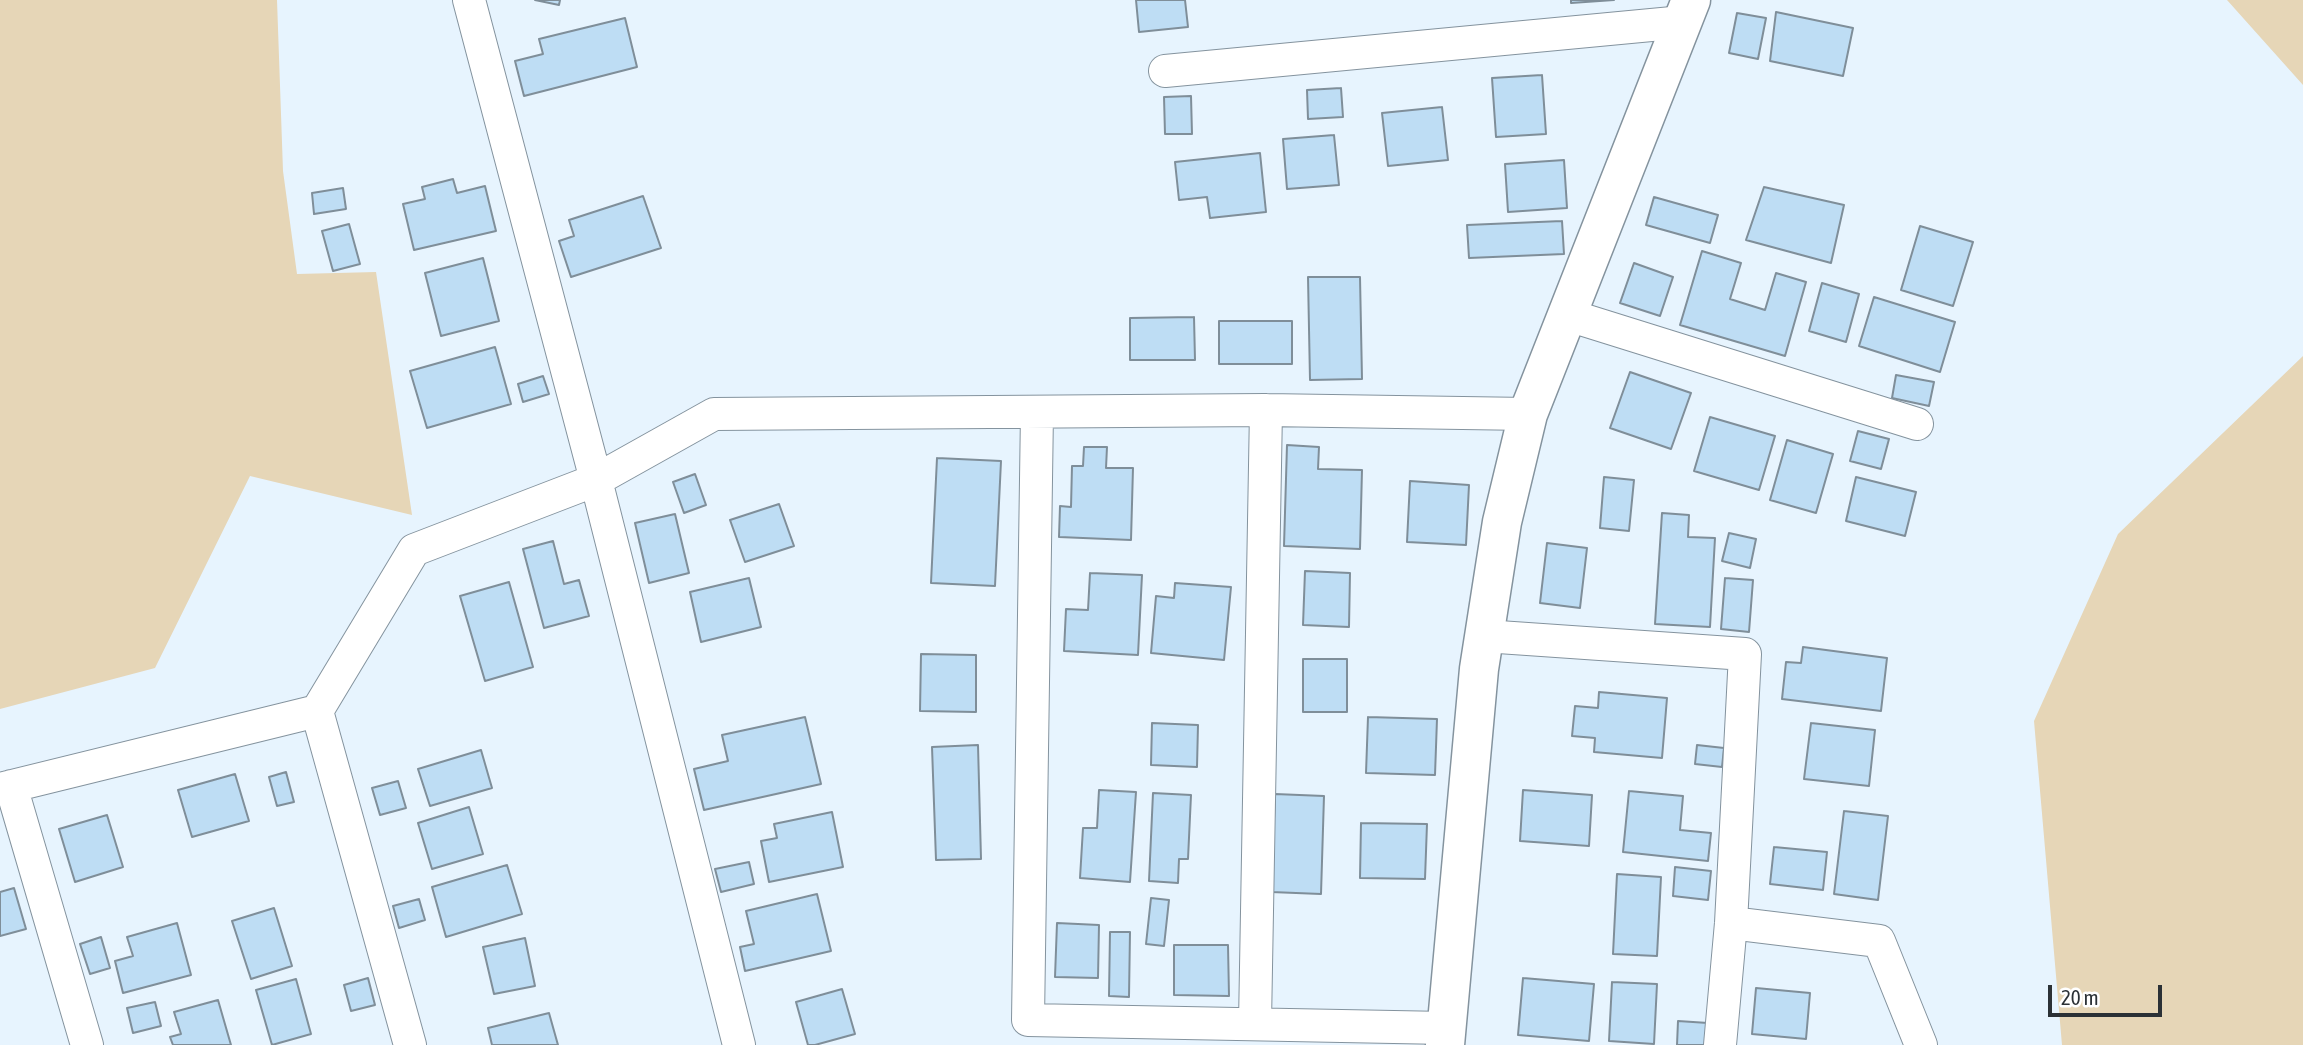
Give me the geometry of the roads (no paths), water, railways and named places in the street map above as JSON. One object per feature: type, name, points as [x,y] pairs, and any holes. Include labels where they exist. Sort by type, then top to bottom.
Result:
[{"type":"street","points":[[469,0],[596,480],[739,1045]]},
{"type":"street","points":[[1037,412],[1028,1020],[1169,1034],[1255,1023],[1446,1037],[1479,669],[1502,522],[1528,414],[1687,11],[1165,71]]},
{"type":"street","points":[[1568,315],[1917,424]]},
{"type":"street","points":[[87,1045],[6,788],[317,711],[414,550],[596,480],[714,414],[1266,410],[1528,414]]},
{"type":"street","points":[[1255,1023],[1266,410]]},
{"type":"street","points":[[1484,636],[1745,654],[1731,923],[1720,1045]]},
{"type":"street","points":[[317,711],[410,1045]]},
{"type":"street","points":[[1731,923],[1879,941],[1921,1045]]}]
